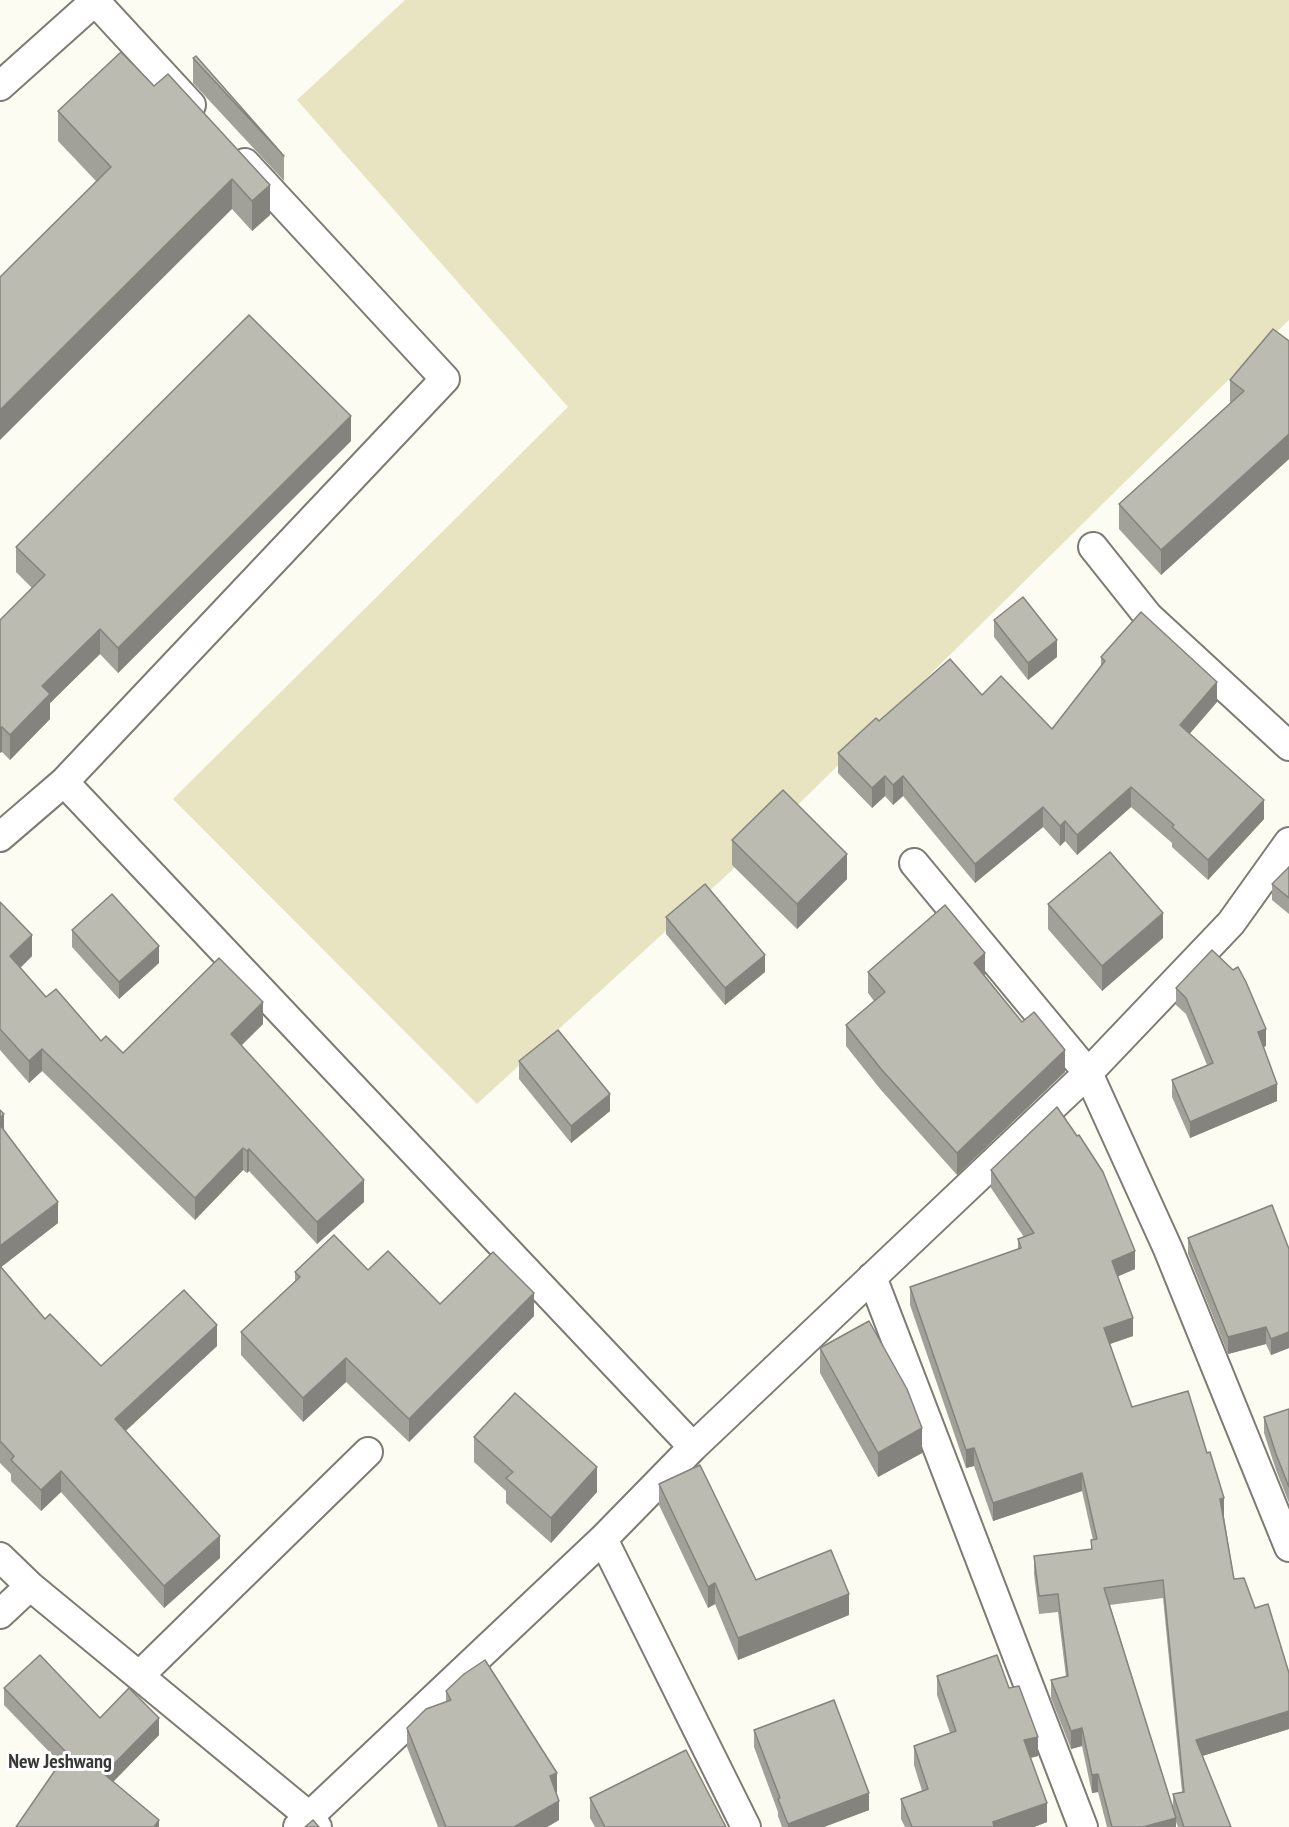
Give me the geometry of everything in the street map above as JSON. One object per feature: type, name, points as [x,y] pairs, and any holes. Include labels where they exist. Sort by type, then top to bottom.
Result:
[{"type":"street","points":[[0,86],[95,1],[446,380],[64,782],[0,837]]},
{"type":"street","points":[[1094,548],[1148,616],[1289,747]]},
{"type":"street","points":[[64,782],[693,1447]]},
{"type":"street","points":[[0,1557],[30,1586],[139,1676],[308,1823],[603,1539],[693,1447],[1088,1073],[1231,923],[1289,842]]},
{"type":"street","points":[[914,863],[1088,1073],[1168,1250],[1289,1547]]},
{"type":"street","points":[[872,1277],[1083,1827]]},
{"type":"street","points":[[139,1676],[368,1452]]},
{"type":"street","points":[[603,1539],[746,1827]]},
{"type":"street","points":[[0,1614],[30,1586]]},
{"type":"shaded area","points":[[405,0],[1289,0],[1289,320],[730,872],[477,1104],[173,799],[568,407],[297,100]]},
{"type":"building","points":[[121,52],[154,86],[168,74],[270,185],[252,201],[232,179],[0,410],[0,277],[111,167],[58,111]]},
{"type":"building","points":[[196,56],[284,156],[193,58]]},
{"type":"building","points":[[249,315],[351,416],[118,648],[100,629],[42,686],[50,694],[10,735],[2,727],[0,728],[0,620],[45,575],[16,547]]},
{"type":"building","points":[[1273,329],[1289,341],[1289,434],[1161,550],[1119,504],[1244,391],[1230,380]]},
{"type":"building","points":[[1023,597],[1057,640],[1028,663],[994,620]]},
{"type":"building","points":[[1141,612],[1217,682],[1180,725],[1264,800],[1208,860],[1172,827],[1174,825],[1131,787],[1077,835],[1065,821],[1060,826],[1043,807],[975,864],[903,776],[893,785],[885,776],[872,788],[838,753],[876,718],[879,721],[950,659],[982,695],[1001,676],[1052,729],[1105,661],[1101,657]]},
{"type":"building","points":[[783,790],[847,854],[797,904],[732,840]]},
{"type":"building","points":[[1110,852],[1163,913],[1102,966],[1048,904]]},
{"type":"building","points":[[1289,867],[1289,898],[1272,884]]},
{"type":"building","points":[[705,884],[765,955],[725,988],[666,917]]},
{"type":"building","points":[[112,894],[159,946],[119,982],[72,930]]},
{"type":"building","points":[[0,902],[32,935],[10,956],[46,997],[56,989],[101,1041],[106,1036],[123,1053],[219,958],[263,1002],[231,1034],[364,1180],[317,1222],[249,1149],[247,1151],[243,1148],[195,1198],[42,1049],[29,1061],[0,1029]]},
{"type":"building","points":[[945,905],[985,953],[974,963],[1022,1022],[1034,1012],[1065,1050],[957,1153],[881,1069],[846,1025],[885,992],[868,972]]},
{"type":"building","points":[[1212,950],[1233,970],[1238,967],[1246,982],[1266,1029],[1258,1032],[1277,1084],[1190,1122],[1172,1080],[1213,1063],[1186,998],[1176,988]]},
{"type":"building","points":[[558,1030],[610,1094],[571,1126],[519,1061]]},
{"type":"building","points":[[1057,1107],[1103,1172],[1135,1251],[1112,1261],[1133,1318],[1104,1328],[1132,1407],[1188,1391],[1224,1498],[1220,1499],[1234,1579],[1244,1578],[1255,1608],[1268,1604],[1289,1673],[1289,1711],[1196,1740],[1231,1827],[1184,1827],[1173,1794],[1184,1792],[1163,1580],[1104,1588],[1176,1818],[1143,1827],[1112,1827],[1098,1774],[1092,1775],[1082,1728],[1071,1731],[1051,1680],[1068,1676],[1058,1594],[1039,1596],[1034,1556],[1092,1549],[1091,1540],[1097,1539],[1082,1473],[993,1503],[974,1448],[966,1450],[910,1287],[1021,1248],[1018,1239],[1034,1233],[991,1170]]},
{"type":"building","points":[[0,1125],[58,1202],[0,1246]]},
{"type":"building","points":[[1272,1205],[1289,1249],[1289,1332],[1271,1339],[1266,1327],[1228,1337],[1188,1238]]},
{"type":"building","points":[[334,1235],[368,1270],[388,1251],[440,1304],[493,1252],[534,1293],[409,1419],[346,1358],[303,1398],[241,1332],[300,1277],[295,1272]]},
{"type":"building","points":[[0,1266],[45,1319],[50,1314],[101,1366],[184,1290],[217,1325],[115,1419],[220,1536],[164,1586],[61,1471],[41,1490],[11,1460],[14,1456],[0,1441]]},
{"type":"building","points":[[869,1321],[907,1389],[922,1428],[878,1453],[820,1348]]},
{"type":"building","points":[[515,1393],[597,1467],[551,1518],[506,1478],[513,1472],[474,1437]]},
{"type":"building","points":[[1289,1409],[1289,1487],[1264,1417]]},
{"type":"building","points":[[700,1465],[756,1580],[831,1550],[849,1594],[738,1638],[715,1583],[708,1587],[659,1484]]},
{"type":"building","points":[[40,1655],[100,1718],[129,1688],[159,1718],[104,1774],[159,1820],[154,1827],[16,1827],[67,1753],[4,1688]]},
{"type":"building","points":[[997,1655],[1009,1688],[1019,1686],[1038,1737],[1024,1740],[1047,1803],[993,1822],[994,1827],[912,1827],[901,1799],[928,1789],[914,1746],[956,1731],[937,1676]]},
{"type":"building","points":[[485,1660],[557,1773],[550,1776],[559,1801],[514,1827],[446,1827],[407,1728],[426,1709],[451,1700],[446,1691],[464,1674]]},
{"type":"building","points":[[834,1700],[869,1793],[788,1824],[754,1730]]},
{"type":"building","points":[[686,1750],[726,1827],[605,1827],[590,1798]]},
{"type":"building","points":[[313,1820],[319,1827],[305,1827]]},
{"type":"district","name":"New Jeshwang","points":[[60,1762]]}]
